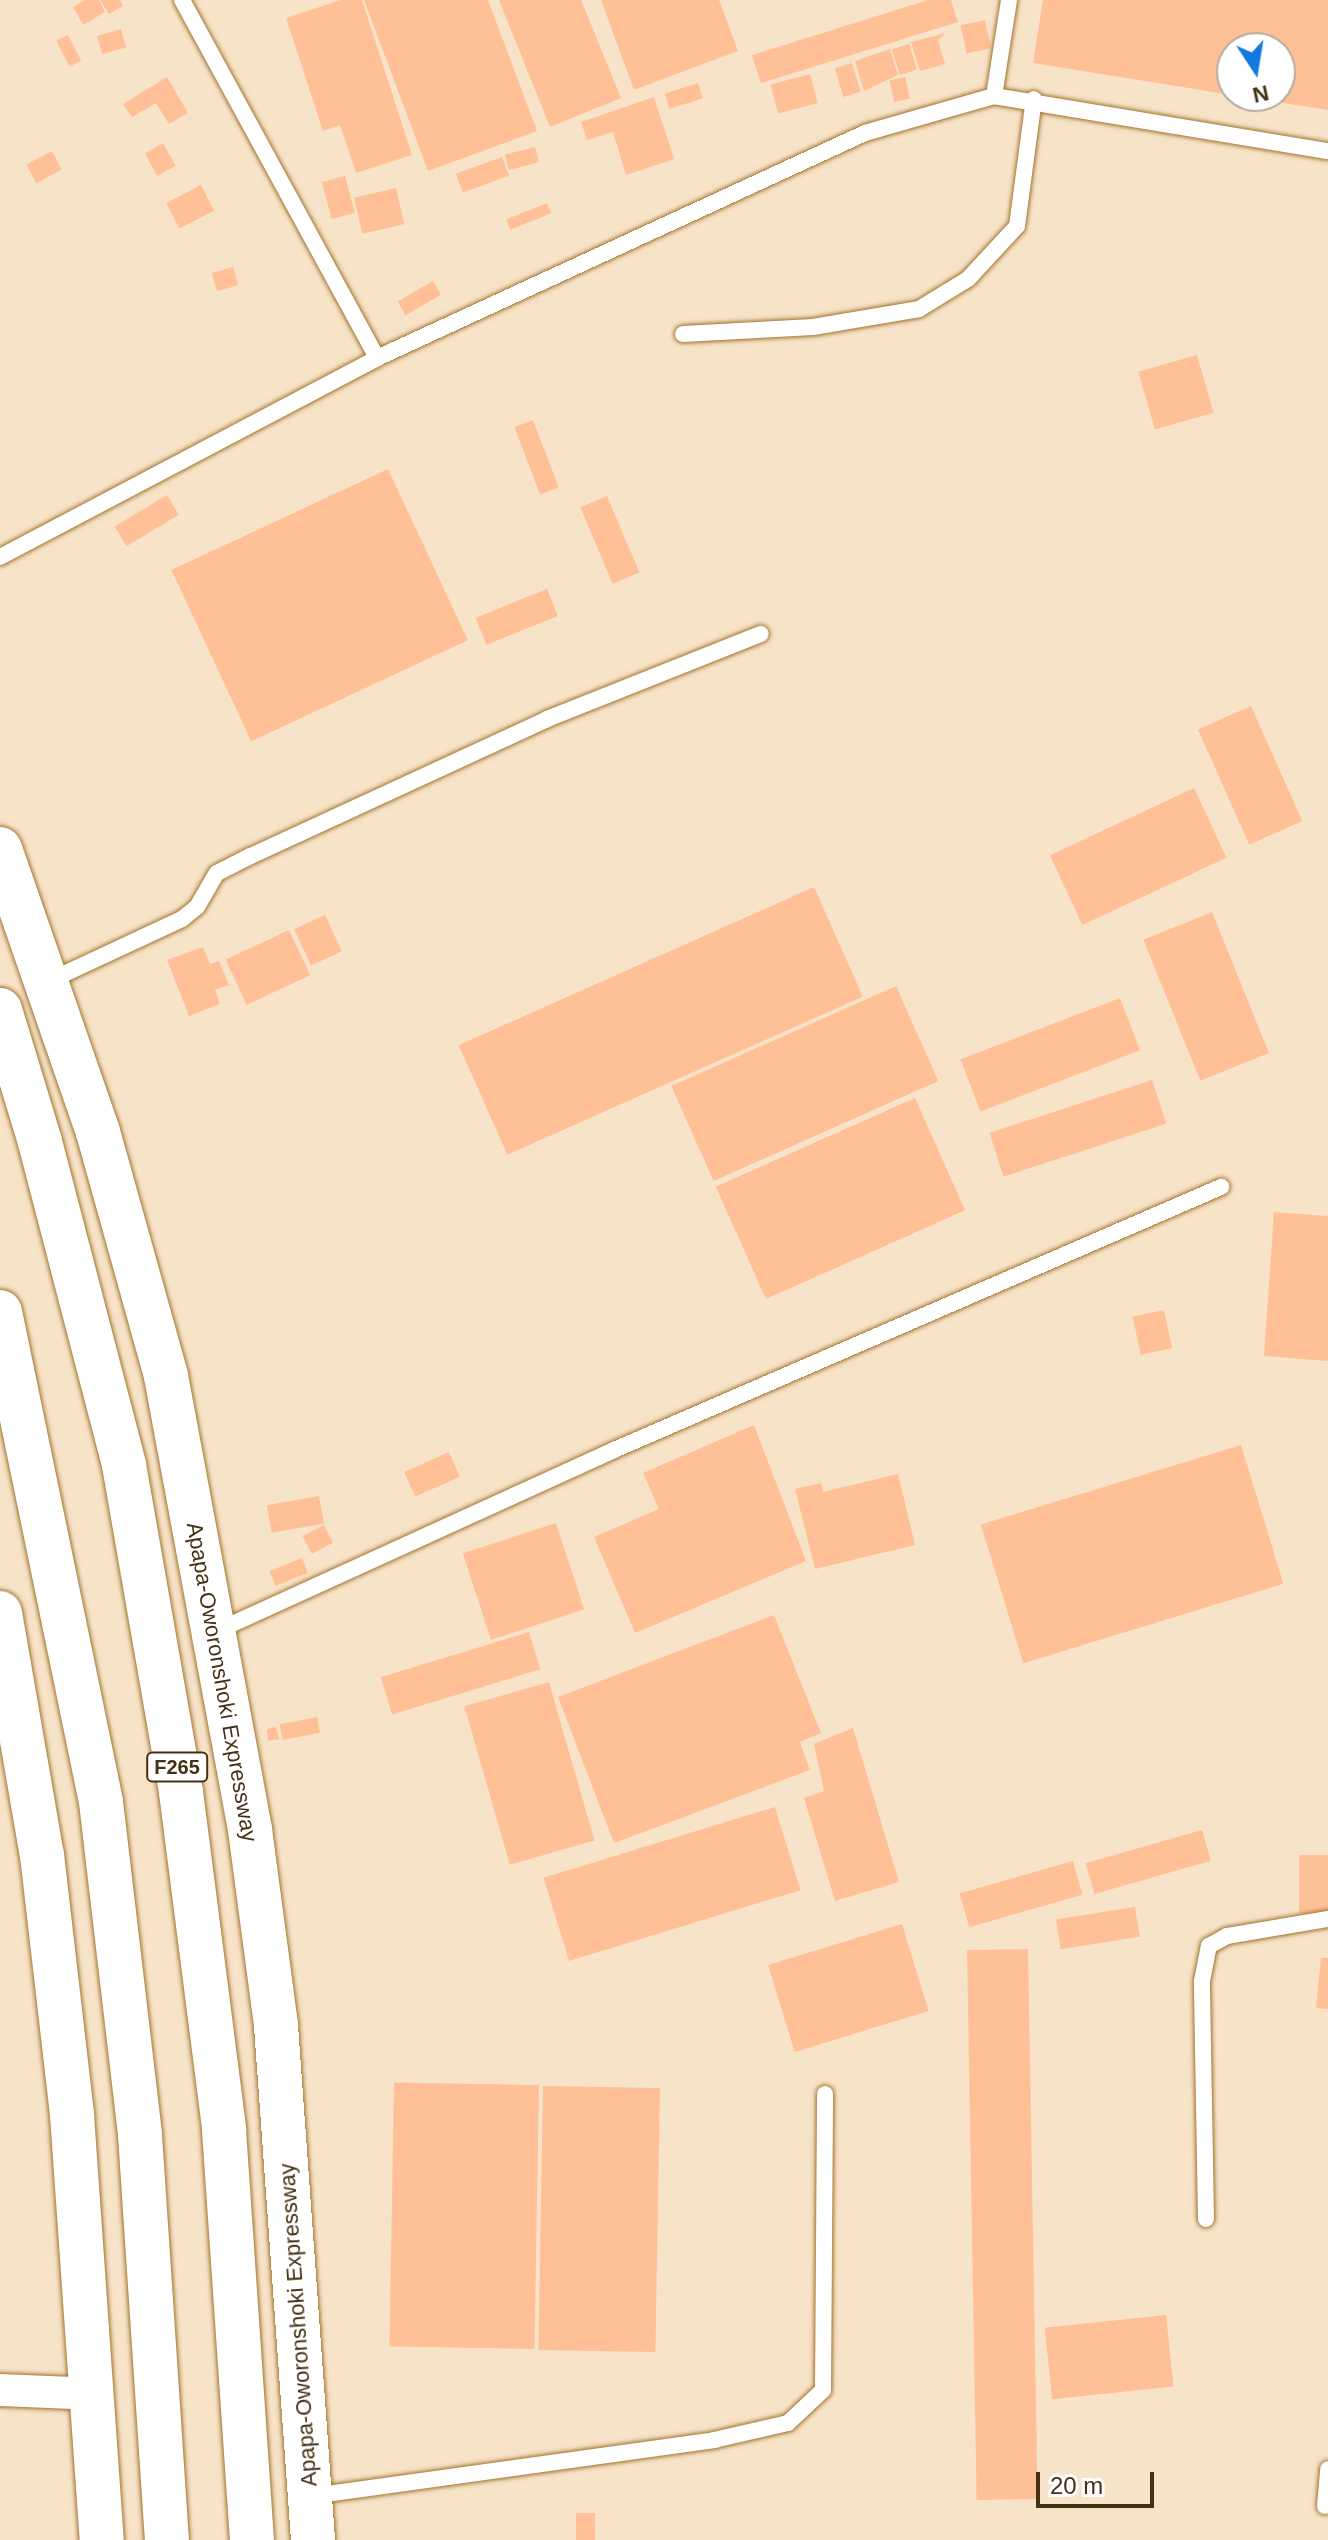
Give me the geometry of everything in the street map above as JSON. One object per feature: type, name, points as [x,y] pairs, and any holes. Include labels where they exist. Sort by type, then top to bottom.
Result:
[{"type":"main road","name":"Apapa-Oworonshoki Expressway","points":[[0,849],[49,981],[98,1132],[166,1376],[250,1830],[276,2026],[313,2540]]},
{"type":"main road","name":"F265","points":[[0,1010],[40,1142],[124,1465],[181,1792],[224,2130],[252,2540]]},
{"type":"main road","points":[[0,1312],[101,1802],[140,2135],[167,2540]]},
{"type":"main road","points":[[0,1613],[42,1855],[72,2115],[102,2540]]},
{"type":"street","points":[[0,2390],[94,2394]]},
{"type":"lane","points":[[182,0],[377,358]]},
{"type":"lane","points":[[994,96],[1009,0]]},
{"type":"lane","points":[[0,557],[377,358],[865,133],[994,96],[1034,99],[1328,151]]},
{"type":"lane","points":[[683,334],[813,327],[919,309],[968,279],[1017,226],[1034,99]]},
{"type":"lane","points":[[49,981],[182,919],[197,907],[217,873],[251,856],[547,719],[761,634]]},
{"type":"lane","points":[[212,1633],[614,1450],[1221,1187]]},
{"type":"lane","points":[[1206,2219],[1202,1981],[1209,1946],[1227,1936],[1328,1919]]},
{"type":"lane","points":[[312,2496],[714,2440],[788,2423],[823,2390],[825,2094]]},
{"type":"lane","points":[[1325,2506],[1328,2469]]},
{"type":"building","points":[[85,0],[99,0],[105,12],[83,25],[73,7]]},
{"type":"building","points":[[100,0],[120,0],[123,6],[109,14]]},
{"type":"building","points":[[341,0],[362,0],[412,155],[356,173],[340,125],[323,131],[286,18]]},
{"type":"building","points":[[364,0],[488,0],[537,131],[428,171]]},
{"type":"building","points":[[499,0],[581,0],[621,98],[550,127]]},
{"type":"building","points":[[601,0],[719,0],[738,51],[634,90]]},
{"type":"building","points":[[928,0],[951,0],[958,22],[761,83],[752,55]]},
{"type":"building","points":[[1043,0],[1328,0],[1328,110],[1296,105],[1296,32],[1216,32],[1216,92],[1033,63]]},
{"type":"building","points":[[985,20],[991,48],[967,54],[961,25]]},
{"type":"building","points":[[121,29],[126,47],[102,54],[97,36]]},
{"type":"building","points":[[946,33],[938,40],[945,64],[920,71],[911,42]]},
{"type":"building","points":[[68,35],[81,61],[70,67],[56,41]]},
{"type":"building","points":[[909,44],[917,70],[900,75],[892,49]]},
{"type":"building","points":[[890,49],[898,75],[864,91],[855,61]]},
{"type":"building","points":[[852,63],[861,92],[844,97],[835,68]]},
{"type":"building","points":[[810,74],[818,103],[778,114],[770,85]]},
{"type":"building","points":[[167,77],[188,113],[169,124],[156,103],[132,117],[123,104]]},
{"type":"building","points":[[905,77],[910,98],[894,102],[889,81]]},
{"type":"building","points":[[698,83],[703,98],[670,109],[665,94]]},
{"type":"building","points":[[654,97],[674,159],[626,175],[613,132],[587,140],[581,122]]},
{"type":"building","points":[[163,143],[176,166],[157,176],[145,153]]},
{"type":"building","points":[[535,147],[539,163],[509,170],[505,154]]},
{"type":"building","points":[[52,151],[62,170],[36,183],[26,165]]},
{"type":"building","points":[[502,157],[509,176],[463,193],[456,174]]},
{"type":"building","points":[[345,176],[355,213],[332,219],[322,182]]},
{"type":"building","points":[[201,185],[214,211],[179,229],[166,203]]},
{"type":"building","points":[[396,188],[404,224],[362,234],[354,198]]},
{"type":"building","points":[[547,203],[551,213],[510,230],[506,219]]},
{"type":"building","points":[[233,267],[238,285],[217,291],[212,273]]},
{"type":"building","points":[[433,281],[441,295],[405,315],[397,302]]},
{"type":"building","points":[[1197,355],[1214,413],[1155,429],[1138,372]]},
{"type":"building","points":[[533,420],[559,487],[540,494],[514,427]]},
{"type":"building","points":[[388,469],[468,640],[251,741],[171,570]]},
{"type":"building","points":[[167,495],[179,515],[127,546],[115,526]]},
{"type":"building","points":[[607,496],[639,572],[613,584],[580,507]]},
{"type":"building","points":[[547,589],[558,616],[486,645],[476,618]]},
{"type":"building","points":[[1251,706],[1302,821],[1249,845],[1198,730]]},
{"type":"building","points":[[1194,788],[1227,858],[1082,925],[1050,855]]},
{"type":"building","points":[[814,887],[863,997],[507,1155],[459,1045]]},
{"type":"building","points":[[1212,912],[1269,1053],[1200,1081],[1143,940]]},
{"type":"building","points":[[325,915],[342,951],[311,966],[294,929]]},
{"type":"building","points":[[289,930],[310,975],[247,1005],[226,960]]},
{"type":"building","points":[[203,947],[210,964],[219,961],[229,985],[215,990],[220,1004],[189,1016],[167,960]]},
{"type":"building","points":[[896,986],[938,1081],[714,1181],[671,1086]]},
{"type":"building","points":[[1120,998],[1140,1050],[980,1112],[960,1059]]},
{"type":"building","points":[[1152,1080],[1166,1124],[1004,1177],[989,1133]]},
{"type":"building","points":[[915,1098],[965,1210],[766,1299],[716,1187]]},
{"type":"building","points":[[1274,1212],[1328,1216],[1328,1361],[1264,1356]]},
{"type":"building","points":[[1164,1310],[1172,1348],[1141,1355],[1133,1317]]},
{"type":"building","points":[[754,1425],[806,1561],[635,1633],[594,1537],[659,1509],[643,1473]]},
{"type":"building","points":[[1241,1445],[1283,1584],[1023,1663],[981,1525]]},
{"type":"building","points":[[449,1452],[460,1477],[415,1497],[404,1472]]},
{"type":"building","points":[[898,1474],[915,1545],[815,1569],[795,1489],[821,1483],[823,1492]]},
{"type":"building","points":[[319,1496],[324,1524],[272,1533],[267,1505]]},
{"type":"building","points":[[556,1523],[584,1610],[491,1640],[463,1553]]},
{"type":"building","points":[[324,1525],[333,1543],[312,1554],[303,1536]]},
{"type":"building","points":[[302,1558],[308,1573],[276,1586],[270,1571]]},
{"type":"building","points":[[774,1615],[821,1733],[800,1742],[810,1770],[614,1843],[558,1697]]},
{"type":"building","points":[[529,1632],[540,1669],[392,1715],[381,1677]]},
{"type":"building","points":[[549,1682],[594,1841],[510,1865],[464,1706]]},
{"type":"building","points":[[317,1717],[320,1733],[283,1740],[280,1724]]},
{"type":"building","points":[[276,1727],[279,1739],[268,1741],[267,1729]]},
{"type":"building","points":[[853,1728],[899,1882],[835,1901],[804,1798],[824,1791],[814,1744]]},
{"type":"building","points":[[775,1807],[800,1890],[569,1961],[544,1878]]},
{"type":"building","points":[[1202,1830],[1211,1861],[1095,1894],[1086,1863]]},
{"type":"building","points":[[1299,1855],[1328,1855],[1328,1913],[1299,1913]]},
{"type":"building","points":[[1073,1861],[1083,1895],[969,1927],[960,1894]]},
{"type":"building","points":[[1135,1907],[1140,1937],[1061,1949],[1056,1920]]},
{"type":"building","points":[[902,1924],[929,2011],[795,2052],[768,1965]]},
{"type":"building","points":[[1028,1949],[1038,2499],[977,2500],[967,1950]]},
{"type":"building","points":[[1321,1958],[1328,1958],[1328,2009],[1316,2008]]},
{"type":"building","points":[[394,2082],[539,2085],[534,2349],[389,2346]]},
{"type":"building","points":[[543,2086],[660,2088],[655,2352],[538,2350]]},
{"type":"building","points":[[1166,2315],[1174,2387],[1052,2399],[1045,2328]]},
{"type":"building","points":[[576,2513],[595,2513],[595,2540],[576,2540]]}]
